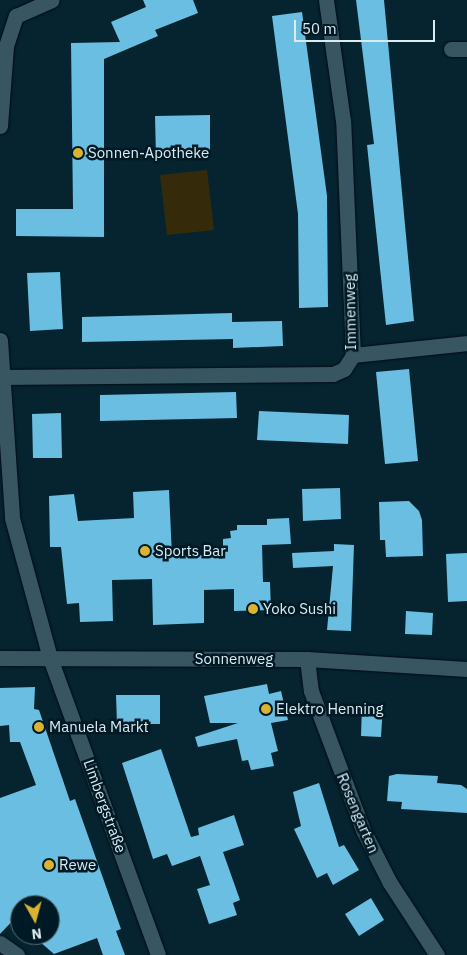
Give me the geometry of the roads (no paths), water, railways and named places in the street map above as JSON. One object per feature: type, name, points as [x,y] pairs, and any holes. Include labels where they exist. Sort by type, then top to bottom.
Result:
[{"type":"street","points":[[0,126],[6,46],[16,16],[52,0]]},
{"type":"street","name":"Immenweg","points":[[0,377],[333,374],[344,369],[353,355],[343,121],[326,0]]},
{"type":"street","points":[[451,50],[467,49]]},
{"type":"street","name":"Limbergstraße","points":[[0,340],[0,377],[12,518],[50,658],[158,955]]},
{"type":"street","points":[[353,355],[467,344]]},
{"type":"street","name":"Sonnenweg","points":[[0,658],[307,659],[467,669]]},
{"type":"street","name":"Rosengarten","points":[[307,659],[311,691],[363,830],[390,883],[437,955]]},
{"type":"street","points":[[0,943],[17,955]]},
{"type":"place","name":"Sonnen-Apotheke","points":[[78,153]]},
{"type":"place","name":"Sports Bar","points":[[145,551]]},
{"type":"place","name":"Yoko Sushi","points":[[253,609]]},
{"type":"place","name":"Elektro Henning","points":[[266,709]]},
{"type":"place","name":"Manuela Markt","points":[[39,727]]},
{"type":"place","name":"Rewe","points":[[49,865]]}]
